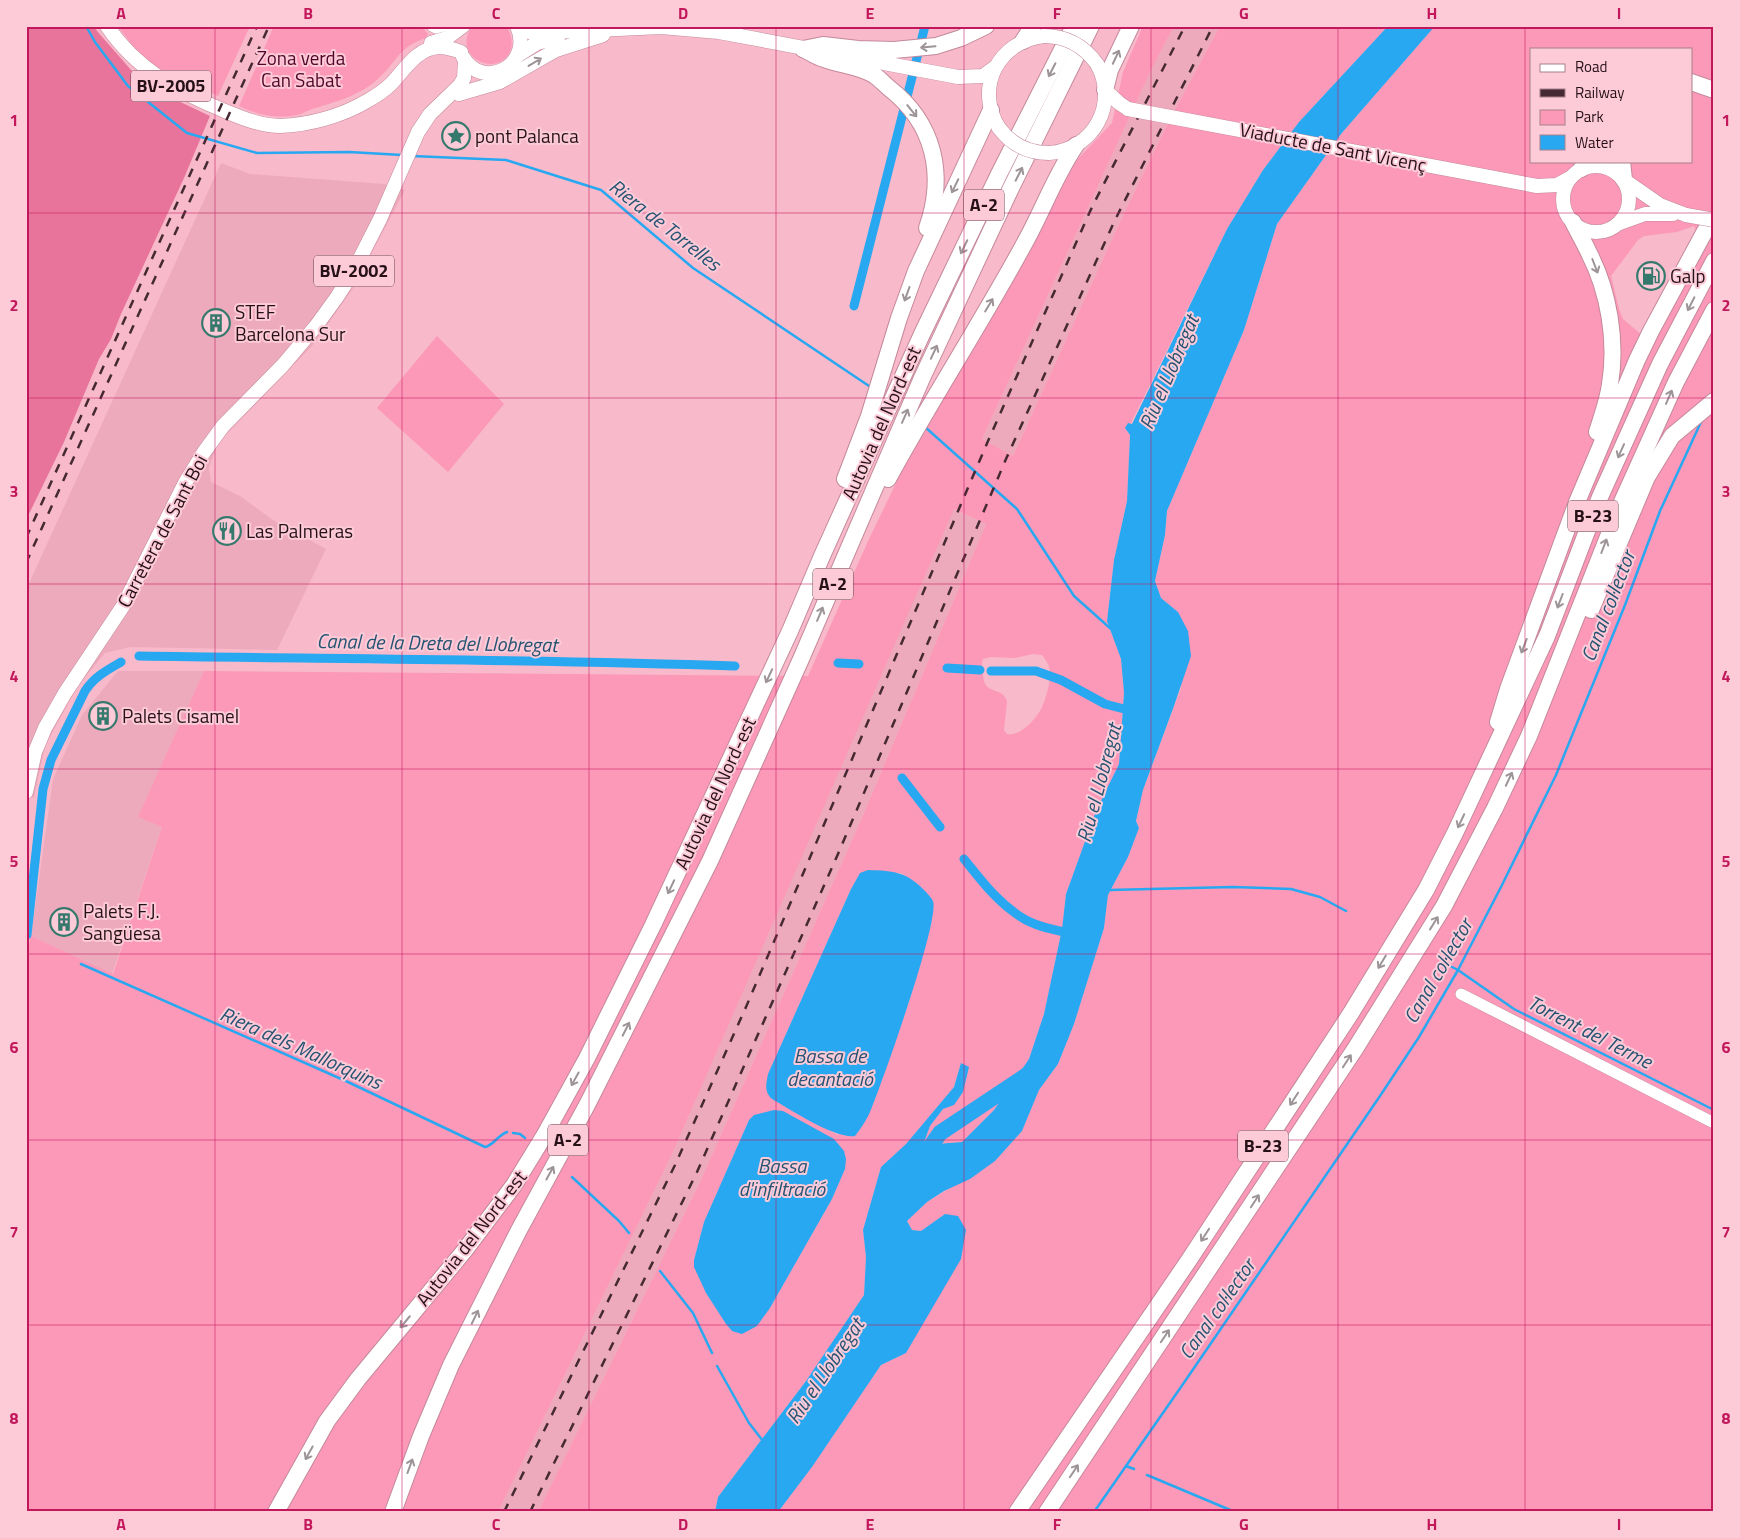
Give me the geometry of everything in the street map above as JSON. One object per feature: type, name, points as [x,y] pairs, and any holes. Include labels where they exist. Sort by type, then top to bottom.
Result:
[{"type":"highway","points":[[803,49],[823,45],[858,49],[892,57],[961,38],[986,26]]},
{"type":"highway","name":"Autovia del Nord-est","points":[[276,1512],[327,1421],[358,1379],[481,1231],[514,1185],[540,1143],[586,1058],[653,925],[790,632],[875,420],[898,385],[998,174],[1074,26]]},
{"type":"highway","name":"Autovia del Nord-est","points":[[394,1512],[420,1436],[451,1366],[519,1230],[587,1105],[710,861],[865,510],[878,498],[902,440],[914,396],[1010,190],[1091,26]]},
{"type":"highway","points":[[1105,90],[1110,70],[1131,26]]},
{"type":"highway","points":[[1022,41],[1038,31]]},
{"type":"highway","points":[[803,49],[822,59],[862,70],[875,76],[910,108],[924,127],[931,142],[936,170],[936,196],[920,248],[916,271]]},
{"type":"highway","points":[[1692,76],[1714,80]]},
{"type":"highway","points":[[1692,82],[1714,90]]},
{"type":"highway","points":[[875,420],[882,374],[916,271],[990,105]]},
{"type":"highway","points":[[902,440],[928,407],[1024,245],[1047,196],[1076,146]]},
{"type":"highway","points":[[1622,162],[1624,180]]},
{"type":"highway","points":[[1573,222],[1590,253],[1606,296],[1612,355],[1610,384],[1577,502]]},
{"type":"highway","points":[[1482,777],[1508,689],[1577,502],[1640,353],[1709,226]]},
{"type":"highway","name":"B-23","points":[[1017,1512],[1189,1260],[1351,1013],[1426,890],[1482,777],[1547,636],[1600,496],[1660,364],[1714,261]]},
{"type":"highway","name":"B-23","points":[[1047,1512],[1356,1049],[1444,906],[1495,808],[1529,736],[1621,504],[1676,382],[1714,310]]},
{"type":"highway","points":[[1559,660],[1592,607],[1647,476],[1672,436],[1714,401]]},
{"type":"main road","name":"BV-2005","points":[[106,26],[132,57],[156,77],[183,92],[251,121],[278,126],[303,124],[327,118],[358,106],[379,94],[413,60],[428,49],[446,47],[463,56]]},
{"type":"main road","name":"BV-2005","points":[[251,121],[293,120],[360,99],[383,82],[414,50],[423,45],[447,38],[463,26]]},
{"type":"main road","name":"BV-2002","points":[[422,127],[441,102],[460,85],[464,78],[463,56],[459,40],[463,26]]},
{"type":"main road","points":[[518,26],[532,32],[661,27],[709,31],[803,49]]},
{"type":"main road","points":[[518,26],[521,36],[518,55]]},
{"type":"main road","points":[[559,26],[591,31]]},
{"type":"main road","points":[[459,94],[510,78],[535,61],[556,50],[628,28]]},
{"type":"main road","points":[[518,55],[531,46],[545,40],[591,31]]},
{"type":"main road","points":[[892,57],[931,72],[958,78],[976,88],[990,105],[999,128],[1007,138],[1024,148],[1036,152],[1049,153],[1063,151],[1076,146],[1090,134],[1100,119],[1105,102],[1103,78],[1097,64],[1087,52],[1074,43],[1038,31]]},
{"type":"main road","points":[[958,78],[982,76],[995,67],[1004,55],[1022,41]]},
{"type":"main road","name":"BV-2002","points":[[422,127],[475,80],[490,73],[504,70],[518,55]]},
{"type":"main road","points":[[463,56],[478,71],[490,73]]},
{"type":"main road","points":[[990,105],[990,83],[995,67]]},
{"type":"main road","name":"Viaducte de Sant Vicenç","points":[[1105,90],[1118,103],[1128,109],[1537,186]]},
{"type":"main road","name":"Viaducte de Sant Vicenç","points":[[1100,119],[1115,112],[1128,109]]},
{"type":"main road","name":"Carretera de Sant Boi","points":[[26,792],[34,752],[47,724],[123,606],[192,470],[223,426],[289,358],[337,297],[366,247],[422,127]]},
{"type":"main road","points":[[1537,186],[1557,185],[1580,170],[1593,166],[1606,167],[1617,173],[1650,200],[1709,226]]},
{"type":"main road","points":[[1580,170],[1564,192],[1564,204],[1566,213],[1573,222],[1584,230],[1598,232],[1645,214],[1686,215]]},
{"type":"main road","points":[[1620,223],[1630,202],[1624,180]]},
{"type":"main road","points":[[1537,186],[1564,204]]},
{"type":"street","points":[[1461,994],[1714,1123]]},
{"type":"shaded area","points":[[26,26],[94,26],[131,70],[155,90],[210,116],[111,339],[99,359],[64,442],[26,520]]},
{"type":"shaded area","points":[[1174,26],[1220,26],[1167,125],[1120,222],[1013,456],[982,439],[1151,70]]},
{"type":"shaded area","points":[[221,163],[250,174],[384,184],[405,190],[352,290],[312,346],[218,443],[209,468],[211,482],[240,496],[273,520],[326,549],[277,650],[130,647],[105,653],[77,687],[45,746],[34,798],[26,794],[26,590]]},
{"type":"shaded area","points":[[953,509],[986,524],[861,820],[700,1182],[538,1512],[498,1512],[673,1152]]},
{"type":"shaded area","points":[[118,671],[204,671],[139,817],[162,827],[112,974],[31,936],[53,779],[82,715]]},
{"type":"green space","points":[[118,26],[250,26],[218,96],[166,74],[137,52]]},
{"type":"green space","name":"Zona verda Can Sabat","points":[[274,26],[316,26],[316,28],[346,29],[363,26],[421,26],[428,34],[426,38],[404,50],[378,79],[363,90],[299,115],[270,116],[239,106]]},
{"type":"green space","points":[[472,26],[506,26],[512,43],[511,49],[505,58],[497,63],[488,64],[472,56],[467,47],[467,37]]},
{"type":"green space","points":[[1143,26],[1174,26],[1151,70],[982,439],[1013,456],[1120,222],[1167,125],[1220,26],[1388,26],[1299,122],[1263,170],[1227,229],[1127,431],[1130,435],[1127,501],[1114,560],[1107,621],[1121,659],[1124,693],[1119,764],[1096,811],[1066,894],[1062,929],[1044,1014],[1029,1059],[994,1110],[962,1142],[922,1145],[930,1126],[943,1109],[954,1105],[961,1063],[954,1087],[906,1144],[881,1167],[863,1230],[866,1257],[864,1295],[806,1381],[718,1497],[715,1512],[538,1512],[700,1182],[861,820],[986,524],[954,509],[673,1152],[498,1512],[26,1512],[26,956],[31,936],[113,974],[162,827],[138,817],[204,671],[808,676],[869,539],[912,450],[1073,164],[1112,123],[1123,72]],"holes":[[[1033,654],[1042,655],[1049,668],[1050,681],[1046,698],[1040,711],[1031,723],[1017,733],[1007,734],[1004,730],[1007,701],[1003,695],[990,689],[985,684],[982,661],[991,657],[1015,658]],[[860,873],[901,873],[918,884],[933,907],[931,923],[909,1002],[872,1107],[838,1135],[772,1099],[768,1074],[851,889]],[[749,1120],[834,1139],[844,1152],[845,1169],[832,1199],[770,1308],[732,1331],[706,1293],[694,1260],[704,1222]]]},
{"type":"green space","points":[[1435,26],[1714,26],[1714,1512],[778,1512],[812,1467],[881,1365],[906,1353],[945,1214],[921,1231],[912,1230],[907,1221],[927,1202],[995,1161],[1022,1131],[1039,1090],[1058,1064],[1074,1024],[1104,928],[1108,895],[1128,857],[1139,828],[1136,821],[1143,790],[1181,688],[1178,612],[1161,598],[1155,581],[1165,535],[1167,511],[1244,330],[1277,224],[1341,134]],"holes":[[[1694,226],[1698,237],[1643,336],[1623,319],[1611,276],[1638,240],[1644,236],[1677,232]]]},
{"type":"green space","points":[[437,336],[504,404],[448,472],[377,408]]},
{"type":"water","points":[[1388,26],[1435,26],[1341,134],[1277,224],[1244,330],[1167,511],[1165,535],[1155,581],[1161,598],[1178,612],[1188,631],[1191,656],[1143,790],[1136,821],[1139,828],[1128,857],[1108,895],[1104,928],[1074,1024],[1058,1064],[1039,1090],[1022,1131],[995,1161],[970,1179],[944,1191],[927,1202],[907,1221],[912,1230],[921,1231],[945,1214],[958,1216],[966,1230],[961,1259],[906,1353],[881,1365],[812,1467],[778,1512],[715,1512],[718,1497],[806,1381],[864,1295],[866,1257],[863,1230],[881,1167],[906,1144],[954,1087],[961,1063],[969,1067],[963,1092],[954,1105],[943,1109],[930,1126],[923,1145],[962,1142],[994,1110],[1029,1059],[1044,1014],[1062,929],[1066,894],[1096,811],[1119,764],[1124,693],[1121,659],[1107,621],[1114,560],[1127,501],[1130,435],[1125,428],[1128,423],[1132,424],[1227,229],[1263,170],[1299,122]]},
{"type":"water","name":"Bassa de decantació","points":[[868,870],[898,873],[916,883],[932,899],[933,914],[920,967],[869,1115],[855,1136],[846,1136],[813,1123],[772,1099],[766,1085],[768,1074],[851,889],[860,873]]},
{"type":"water","name":"Bassa d'infiltració","points":[[774,1110],[783,1111],[834,1139],[844,1151],[846,1159],[845,1169],[832,1199],[770,1308],[757,1326],[742,1334],[732,1331],[726,1324],[706,1293],[694,1267],[694,1260],[704,1222],[749,1120],[754,1115]]},
{"type":"waterway","name":"Riera de Torrelles","points":[[86,26],[95,42],[128,86],[187,133],[257,153],[349,152],[402,155]]},
{"type":"waterway","points":[[854,306],[925,26]]},
{"type":"waterway","name":"Riera de Torrelles","points":[[412,156],[506,160],[601,190],[693,268],[872,388]]},
{"type":"waterway","name":"Canal col·lector","points":[[1094,1512],[1380,1096],[1419,1037],[1458,970],[1556,775],[1625,605],[1660,511],[1701,422]]},
{"type":"waterway","name":"Riera de Torrelles","points":[[925,427],[1017,509],[1074,596],[1111,629]]},
{"type":"waterway","name":"Canal de la Dreta del Llobregat","points":[[139,656],[735,666]]},
{"type":"waterway","name":"Canal de la Dreta del Llobregat","points":[[27,935],[43,789],[51,760],[85,691],[97,678],[121,662]]},
{"type":"waterway","name":"Canal de la Dreta del Llobregat","points":[[838,663],[859,664]]},
{"type":"waterway","name":"Canal de la Dreta del Llobregat","points":[[947,668],[980,670]]},
{"type":"waterway","name":"Canal de la Dreta del Llobregat","points":[[991,671],[1036,671],[1061,680],[1105,704],[1132,711]]},
{"type":"waterway","name":"Canal de la Dreta del Llobregat","points":[[902,778],[940,827]]},
{"type":"waterway","name":"Canal de la Dreta del Llobregat","points":[[964,859],[990,890],[1012,911],[1046,928],[1073,934]]},
{"type":"waterway","points":[[1109,890],[1233,887],[1291,889],[1320,897],[1346,911]]},
{"type":"waterway","name":"Riera dels Mallorquins","points":[[81,964],[348,1082],[485,1147],[507,1132]]},
{"type":"waterway","name":"Torrent del Terme","points":[[1446,964],[1458,970],[1514,1009],[1714,1110]]},
{"type":"waterway","name":"Riu el Llobregat","points":[[921,1160],[940,1133],[1027,1075]]},
{"type":"waterway","name":"Riera dels Mallorquins","points":[[513,1133],[520,1134],[525,1138]]},
{"type":"waterway","name":"Riera dels Mallorquins","points":[[572,1177],[619,1221],[629,1233]]},
{"type":"waterway","name":"Riera dels Mallorquins","points":[[660,1271],[693,1313],[712,1353]]},
{"type":"waterway","name":"Riera dels Mallorquins","points":[[717,1366],[749,1423],[763,1441]]},
{"type":"waterway","points":[[1126,1466],[1134,1469]]},
{"type":"waterway","points":[[1147,1475],[1235,1512]]},
{"type":"railway","points":[[26,538],[257,26]]},
{"type":"railway","points":[[26,563],[269,26]]},
{"type":"railway","points":[[504,1512],[675,1165],[746,1007],[988,441],[1092,207],[1185,26]]},
{"type":"railway","points":[[530,1512],[697,1172],[838,854],[1006,459],[1115,220],[1213,26]]},
{"type":"place","name":"pont Palanca","points":[[456,136]]},
{"type":"place","name":"Galp","points":[[1651,276]]},
{"type":"place","name":"STEF Barcelona Sur","points":[[216,323]]},
{"type":"place","name":"Las Palmeras","points":[[227,531]]},
{"type":"place","name":"Palets Cisamel","points":[[103,716]]},
{"type":"place","name":"Palets F.J. Sangüesa","points":[[64,922]]}]
